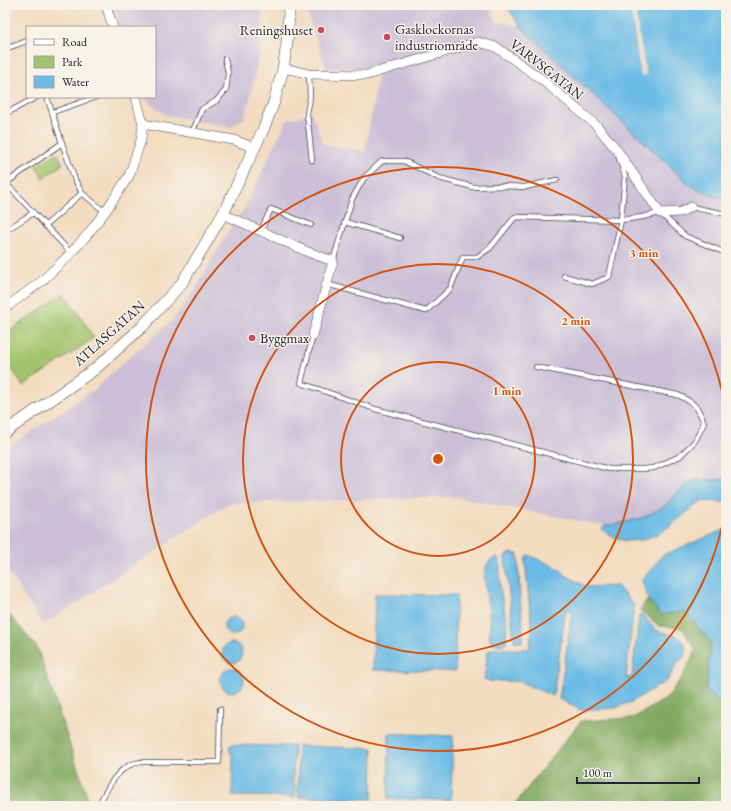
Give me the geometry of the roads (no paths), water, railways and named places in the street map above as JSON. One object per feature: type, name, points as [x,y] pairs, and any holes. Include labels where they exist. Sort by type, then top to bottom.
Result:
[{"type":"street","points":[[106,5],[113,26]]},
{"type":"street","name":"ATLASGATAN","points":[[5,432],[95,369],[142,327],[182,283],[223,214],[255,148],[274,102],[283,69],[287,43],[289,14],[288,5]]},
{"type":"street","name":"VARVSGATAN","points":[[283,69],[309,74],[367,76],[478,42],[496,46],[540,78],[596,125],[617,150],[660,213]]},
{"type":"street","points":[[5,308],[42,281],[71,253],[105,212],[129,176],[142,140],[143,124],[136,98]]},
{"type":"street","points":[[143,124],[234,140],[255,148]]},
{"type":"street","points":[[660,213],[681,212],[691,207]]},
{"type":"street","points":[[223,214],[308,252],[333,261],[313,335]]},
{"type":"lane","points":[[5,49],[26,41]]},
{"type":"lane","points":[[192,133],[202,109],[216,101],[226,90],[228,73],[225,59]]},
{"type":"lane","points":[[309,74],[310,97],[307,114],[312,160]]},
{"type":"lane","points":[[5,114],[35,98]]},
{"type":"lane","points":[[47,98],[75,180],[82,192],[105,212]]},
{"type":"lane","points":[[52,112],[93,98]]},
{"type":"lane","points":[[62,143],[5,183],[71,253]]},
{"type":"lane","points":[[564,276],[592,284],[609,277],[621,220],[624,176],[617,150]]},
{"type":"lane","points":[[333,261],[352,199],[364,178],[382,161],[404,161],[439,178],[473,187],[525,187],[557,180]]},
{"type":"lane","points":[[45,226],[82,192]]},
{"type":"lane","points":[[691,207],[726,214]]},
{"type":"lane","points":[[261,230],[271,209],[311,225]]},
{"type":"lane","points":[[5,231],[33,213]]},
{"type":"lane","points":[[326,284],[426,311],[450,289],[462,257],[477,256],[490,248],[515,217],[621,220],[660,213],[684,236],[726,253]]},
{"type":"lane","points":[[345,222],[400,238]]},
{"type":"lane","points":[[313,335],[301,384],[375,409],[609,470],[654,468],[680,456],[695,441],[704,423],[700,411],[690,401],[678,395],[536,367]]},
{"type":"lane","points":[[98,806],[110,784],[120,771],[133,764],[144,762],[219,762],[220,709]]},
{"type":"water","points":[[506,5],[726,5],[726,196],[720,199],[690,185],[520,26]]},
{"type":"water","points":[[726,479],[726,502],[701,501],[662,532],[642,540],[625,541],[610,535],[602,529],[605,526],[642,518],[665,506],[685,485],[696,481]]},
{"type":"water","points":[[726,529],[726,709],[706,691],[711,642],[684,611],[661,615],[648,599],[642,580],[663,555]]},
{"type":"water","points":[[510,553],[518,554],[523,625],[522,642],[514,641],[505,556]]},
{"type":"water","points":[[528,555],[558,568],[567,576],[587,587],[617,586],[634,605],[626,678],[632,677],[639,616],[642,614],[655,630],[677,636],[685,644],[685,656],[678,662],[668,680],[631,702],[615,708],[580,710],[559,699],[572,613],[566,610],[553,696],[518,681],[490,681],[484,679],[488,651],[493,649],[529,649],[532,631],[525,560]]},
{"type":"water","points":[[497,557],[500,563],[500,588],[507,624],[506,643],[501,645],[492,643],[490,639],[490,619],[485,579],[487,565],[490,560]]},
{"type":"water","points":[[375,594],[456,595],[455,671],[373,670]]},
{"type":"water","points":[[229,617],[237,617],[242,622],[240,633],[237,635],[229,635],[224,630],[224,622]]},
{"type":"water","points":[[232,643],[239,646],[242,653],[239,660],[232,663],[225,660],[222,653],[225,646]]},
{"type":"water","points":[[227,668],[237,668],[244,675],[244,685],[237,692],[227,692],[220,685],[220,675]]},
{"type":"water","points":[[389,733],[453,736],[451,800],[388,799]]},
{"type":"water","points":[[230,745],[294,746],[293,785],[295,785],[295,797],[232,796],[233,754],[230,753]]},
{"type":"water","points":[[298,746],[373,748],[372,799],[298,797]]},
{"type":"place","name":"Reningshuset","points":[[321,30]]},
{"type":"place","name":"Gasklockornas industriområde","points":[[387,37]]},
{"type":"place","name":"Byggmax","points":[[252,338]]}]
